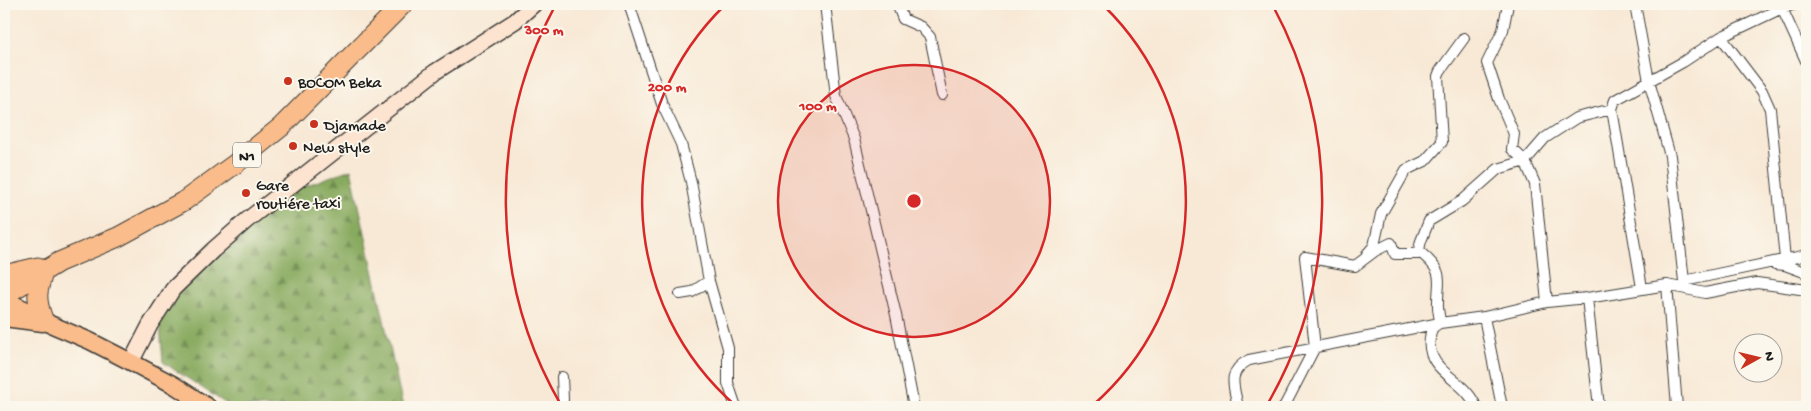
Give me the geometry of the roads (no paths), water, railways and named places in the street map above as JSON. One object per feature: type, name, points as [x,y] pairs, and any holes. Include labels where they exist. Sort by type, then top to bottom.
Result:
[{"type":"highway","name":"N1","points":[[4,275],[51,266],[118,237],[184,201],[235,164],[281,127],[403,4]]},
{"type":"highway","name":"N1","points":[[4,302],[51,266]]},
{"type":"highway","points":[[47,322],[37,298],[37,290],[51,266]]},
{"type":"main road","points":[[4,302],[131,362],[174,385],[208,407]]},
{"type":"street","points":[[131,362],[150,325],[173,289],[213,250],[246,221],[435,72],[515,21],[534,4]]},
{"type":"street","points":[[628,4],[662,104],[681,144],[691,182],[709,281],[728,348],[728,383],[736,407]]},
{"type":"street","points":[[825,4],[836,96],[854,139],[896,315],[914,407]]},
{"type":"street","points":[[897,4],[903,19],[920,27],[930,37],[942,95]]},
{"type":"street","points":[[1508,4],[1503,30],[1487,63],[1498,99],[1514,134],[1512,149],[1524,161],[1535,184],[1547,302]]},
{"type":"street","points":[[1635,4],[1649,81],[1670,156],[1684,281],[1807,255]]},
{"type":"street","points":[[1642,288],[1612,109],[1615,100],[1683,62],[1720,37],[1781,6],[1796,4]]},
{"type":"street","points":[[1781,6],[1807,63]]},
{"type":"street","points":[[1720,37],[1762,91],[1770,109],[1785,260]]},
{"type":"street","points":[[1360,262],[1374,246],[1381,214],[1406,170],[1425,161],[1442,142],[1438,76],[1464,38]]},
{"type":"street","points":[[1418,254],[1429,221],[1462,201],[1498,168],[1524,161],[1545,138],[1576,118],[1612,109]]},
{"type":"street","points":[[1284,407],[1315,347],[1305,257],[1355,266],[1375,251],[1391,243],[1395,254],[1421,253],[1437,269],[1440,277],[1438,309],[1440,323]]},
{"type":"street","points":[[1768,263],[1785,265],[1807,273]]},
{"type":"street","points":[[680,294],[692,292],[709,281]]},
{"type":"street","points":[[1238,407],[1233,377],[1239,365],[1249,360],[1440,323],[1484,317],[1547,302],[1587,298],[1642,288],[1667,285],[1705,292],[1757,283],[1807,290]]},
{"type":"street","points":[[1667,285],[1677,407]]},
{"type":"street","points":[[1587,298],[1599,407]]},
{"type":"street","points":[[1484,317],[1502,407]]},
{"type":"street","points":[[1440,323],[1431,330],[1429,345],[1431,355],[1435,363],[1469,394],[1476,407]]},
{"type":"street","points":[[562,376],[564,399],[562,407]]},
{"type":"place","name":"BOCOM Beka","points":[[288,81]]},
{"type":"place","name":"Djamade","points":[[314,124]]},
{"type":"place","name":"New style","points":[[293,146]]},
{"type":"place","name":"Gare routiére taxi","points":[[246,193]]}]
